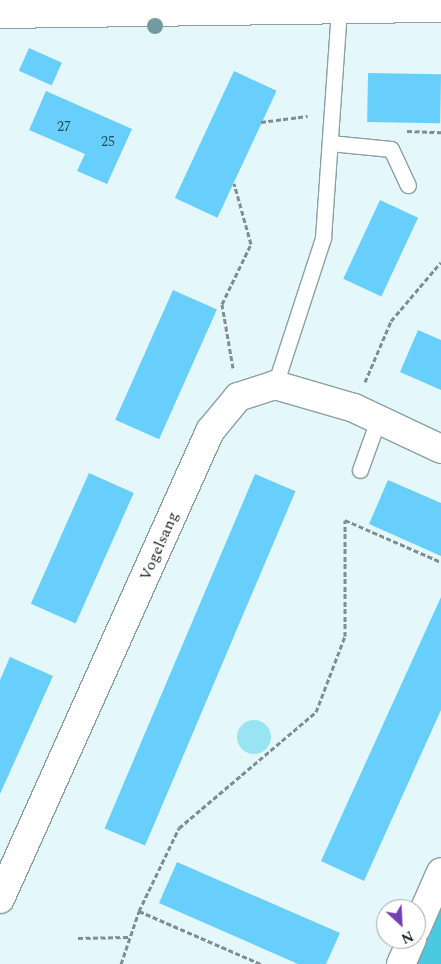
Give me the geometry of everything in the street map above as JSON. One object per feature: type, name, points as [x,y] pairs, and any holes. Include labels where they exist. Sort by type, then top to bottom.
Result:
[{"type":"street","points":[[0,14],[441,8]]},
{"type":"street","points":[[238,397],[275,385],[354,408],[441,449]]},
{"type":"street","name":"Vogelsang","points":[[0,899],[210,431],[238,397]]},
{"type":"street","points":[[426,906],[441,872]]},
{"type":"street","points":[[401,964],[408,949]]},
{"type":"lane","points":[[275,385],[323,238],[339,8]]},
{"type":"lane","points":[[330,143],[391,149],[408,185]]},
{"type":"lane","points":[[360,470],[378,420]]},
{"type":"path","points":[[261,122],[332,113]]},
{"type":"path","points":[[234,183],[251,244],[222,304],[238,397]]},
{"type":"path","points":[[354,408],[390,321],[441,262]]},
{"type":"path","points":[[121,964],[128,936],[179,828],[316,712],[345,636],[345,520],[441,562]]},
{"type":"path","points":[[139,911],[261,964]]},
{"type":"path","points":[[78,938],[128,936]]},
{"type":"shaded area","points":[[254,720],[266,725],[271,737],[266,749],[254,754],[242,749],[237,737],[242,725]]},
{"type":"shaded area","points":[[441,880],[441,964],[404,964],[411,949],[426,949],[426,914]]},
{"type":"building","points":[[29,48],[62,63],[52,85],[19,71]]},
{"type":"building","points":[[234,71],[277,91],[217,218],[175,198]]},
{"type":"building","points":[[368,73],[441,74],[440,123],[367,122]]},
{"type":"building","points":[[46,91],[132,129],[107,184],[77,171],[85,154],[29,130]]},
{"type":"building","points":[[380,200],[418,218],[381,297],[343,279]]},
{"type":"building","points":[[173,290],[217,310],[159,439],[115,420]]},
{"type":"building","points":[[418,330],[441,340],[441,390],[400,372]]},
{"type":"building","points":[[89,473],[134,493],[76,624],[31,604]]},
{"type":"building","points":[[255,474],[296,491],[145,846],[105,828]]},
{"type":"building","points":[[388,480],[441,503],[441,556],[369,524]]},
{"type":"building","points":[[441,597],[441,710],[364,881],[321,861]]},
{"type":"building","points":[[10,657],[53,676],[0,794],[0,680]]},
{"type":"building","points":[[177,862],[340,933],[326,964],[298,964],[159,903]]}]
